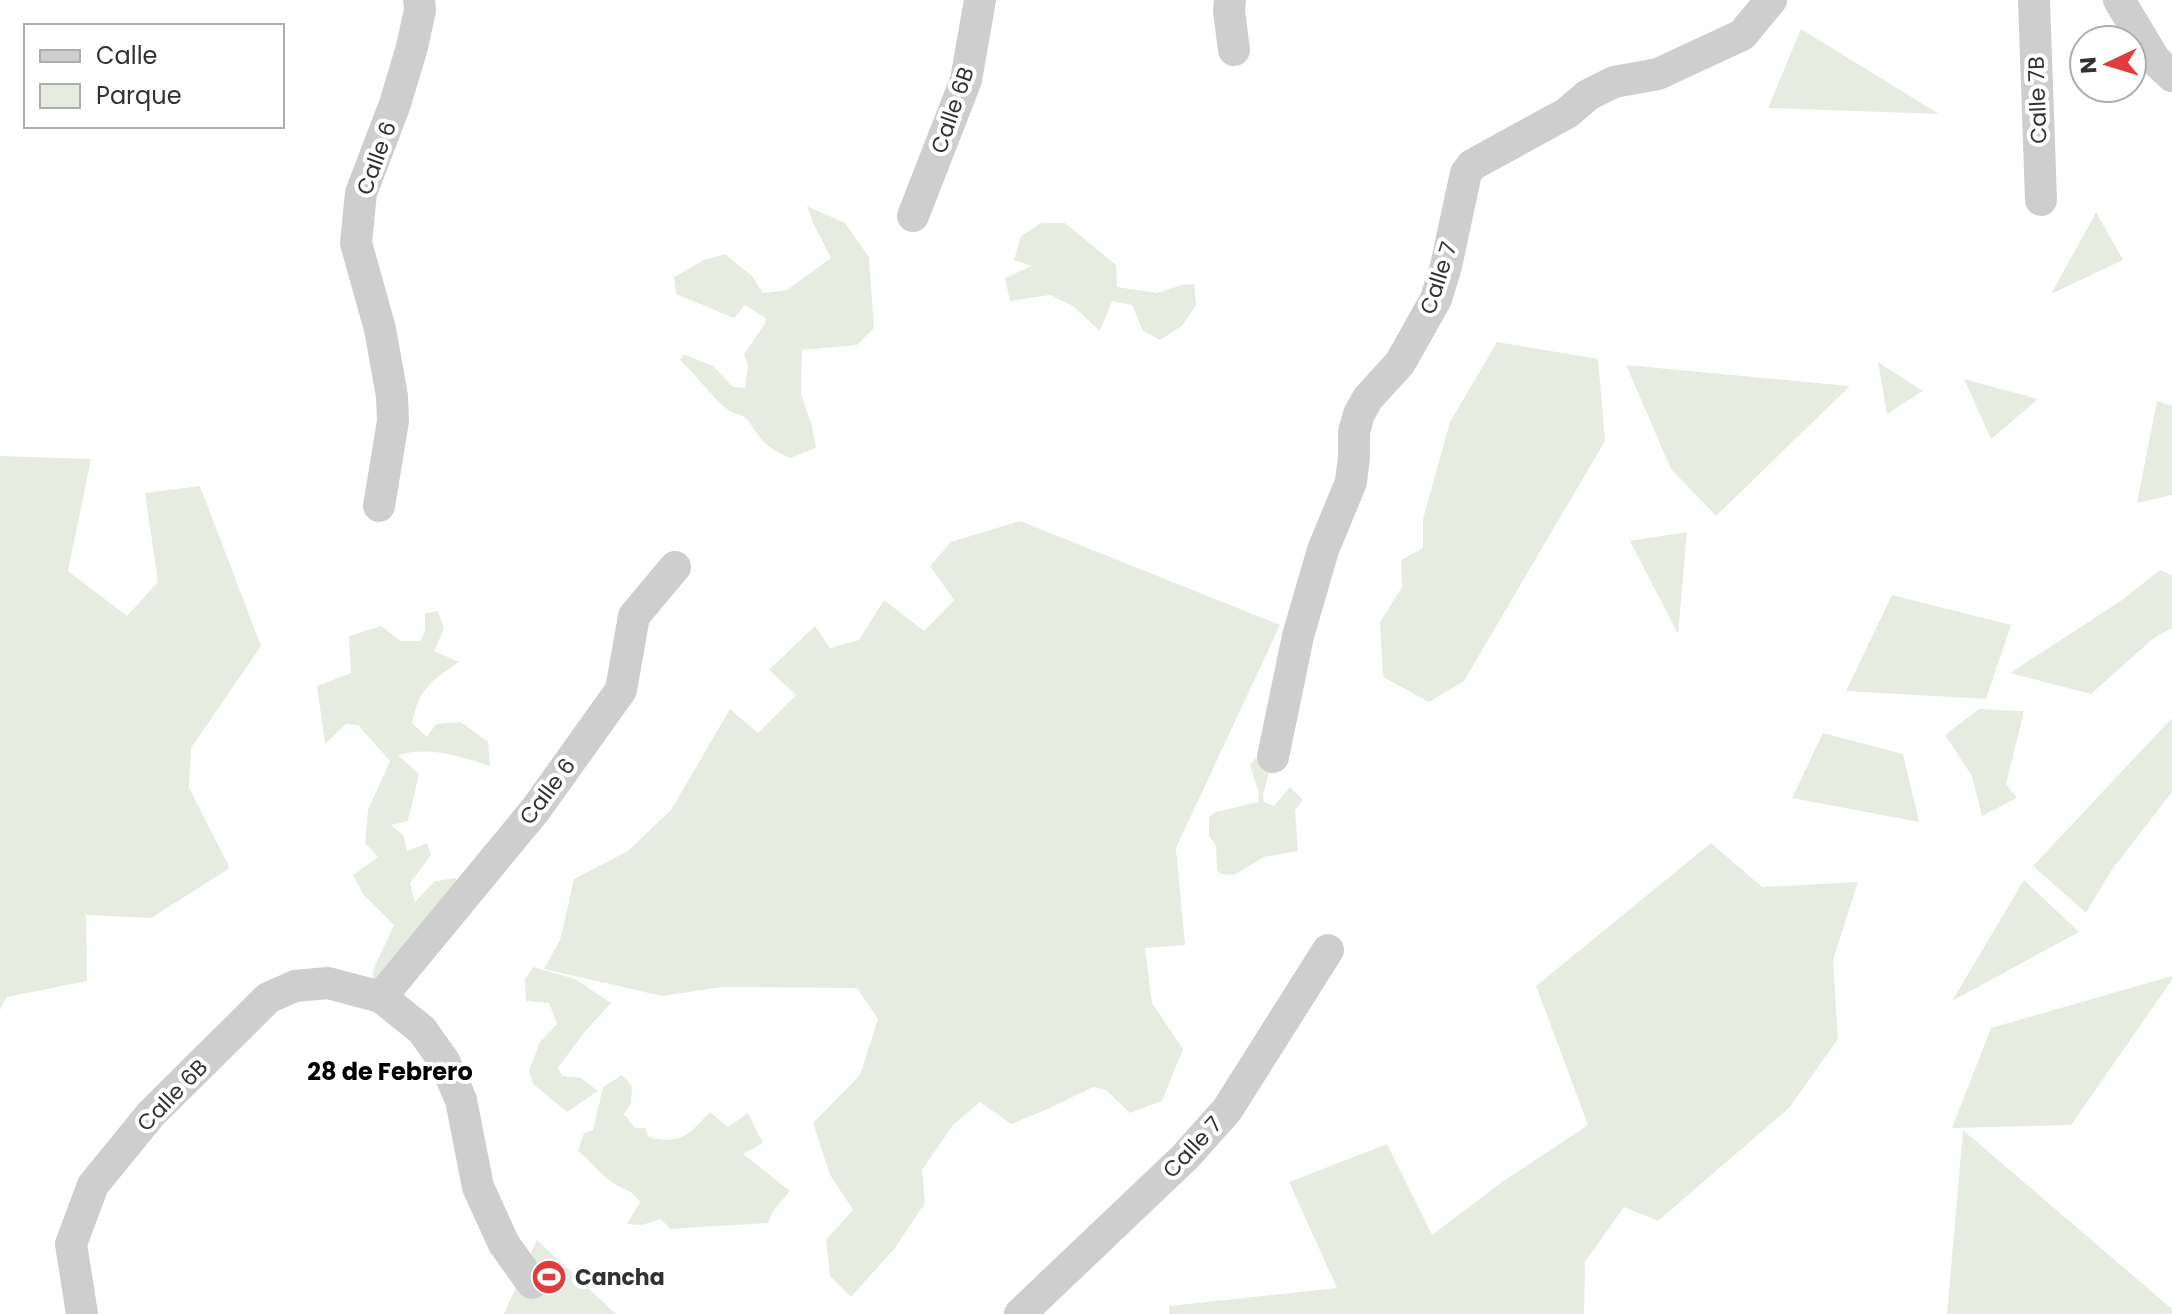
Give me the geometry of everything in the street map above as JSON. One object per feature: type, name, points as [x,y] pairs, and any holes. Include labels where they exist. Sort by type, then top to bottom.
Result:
[{"type":"street","name":"Calle 6","points":[[379,506],[393,421],[392,396],[380,329],[356,243],[361,193],[395,104],[412,47],[420,10],[419,0]]},
{"type":"street","name":"Calle 6B","points":[[913,216],[966,80],[980,0]]},
{"type":"street","points":[[1230,0],[1234,50]]},
{"type":"street","name":"Calle 7","points":[[1273,757],[1302,622],[1323,550],[1351,482],[1354,432],[1359,414],[1368,398],[1400,363],[1436,299],[1466,173],[1472,165],[1567,113],[1588,95],[1614,82],[1658,74],[1742,35],[1771,0]]},
{"type":"street","name":"Calle 7B","points":[[2034,0],[2041,200]]},
{"type":"street","points":[[2119,0],[2155,60],[2172,76]]},
{"type":"street","name":"Calle 6","points":[[381,997],[536,809],[621,690],[634,616],[675,567]]},
{"type":"street","name":"Calle 7","points":[[1020,1314],[1185,1157],[1227,1110],[1328,950]]},
{"type":"street","name":"Calle 6B","points":[[82,1314],[71,1244],[93,1185],[151,1114],[268,998],[295,986],[328,983],[381,997]]},
{"type":"street","points":[[381,997],[422,1030],[444,1061],[461,1100],[478,1187],[504,1244],[532,1283]]},
{"type":"green space","points":[[1801,29],[1939,114],[1768,108]]},
{"type":"green space","points":[[807,206],[845,223],[869,257],[874,328],[857,345],[802,350],[801,394],[816,448],[790,458],[766,444],[744,417],[722,405],[680,360],[683,354],[713,366],[733,387],[745,388],[748,365],[744,354],[766,322],[765,318],[745,305],[734,318],[676,294],[674,277],[704,260],[725,254],[752,276],[763,293],[787,290],[831,258]]},
{"type":"green space","points":[[2096,212],[2123,260],[2051,294],[2093,218]]},
{"type":"green space","points":[[1041,223],[1065,223],[1116,265],[1117,287],[1157,293],[1194,284],[1196,305],[1182,326],[1160,340],[1143,331],[1132,305],[1112,301],[1100,331],[1073,306],[1050,295],[1010,301],[1005,278],[1032,266],[1014,260],[1021,236]]},
{"type":"green space","points":[[1497,342],[1598,359],[1605,441],[1464,681],[1429,702],[1383,677],[1380,622],[1402,587],[1401,560],[1423,548],[1423,519],[1450,422]]},
{"type":"green space","points":[[1878,362],[1923,391],[1887,414]]},
{"type":"green space","points":[[1626,365],[1850,386],[1716,516],[1671,469]]},
{"type":"green space","points":[[1964,379],[2038,399],[1991,439]]},
{"type":"green space","points":[[2157,401],[2172,406],[2172,495],[2137,503]]},
{"type":"green space","points":[[0,456],[91,459],[68,571],[127,616],[158,582],[145,493],[200,486],[261,646],[191,748],[189,788],[230,868],[151,918],[86,915],[87,981],[7,997],[0,1010]]},
{"type":"green space","points":[[1020,521],[1280,625],[1176,848],[1185,945],[1145,948],[1152,1003],[1183,1049],[1162,1101],[1130,1113],[1106,1090],[1093,1087],[1011,1124],[980,1102],[953,1125],[922,1170],[925,1203],[895,1248],[851,1297],[830,1276],[826,1240],[853,1210],[830,1175],[813,1123],[860,1075],[878,1019],[857,988],[722,987],[662,996],[544,969],[560,940],[574,879],[628,851],[671,810],[730,709],[758,733],[796,695],[769,670],[815,626],[830,648],[859,640],[884,600],[924,631],[954,600],[930,566],[951,542]]},
{"type":"green space","points":[[1687,532],[1678,634],[1630,541]]},
{"type":"green space","points":[[2160,570],[2172,575],[2172,628],[2155,637],[2091,694],[2010,673],[2122,600]]},
{"type":"green space","points":[[1892,595],[2011,625],[1986,699],[1846,691]]},
{"type":"green space","points":[[438,611],[444,629],[434,651],[459,662],[428,687],[412,723],[427,737],[436,724],[461,722],[488,742],[490,766],[433,752],[398,755],[419,774],[408,821],[391,825],[404,836],[407,851],[427,843],[431,855],[410,883],[415,902],[435,881],[456,878],[453,893],[371,992],[374,968],[394,925],[363,894],[353,875],[378,857],[365,843],[368,810],[390,761],[358,725],[346,724],[325,744],[317,686],[351,673],[349,636],[381,626],[401,641],[420,641],[425,631],[425,613]]},
{"type":"green space","points":[[1979,709],[2024,711],[2006,784],[2017,798],[1982,816],[1972,776],[1945,735]]},
{"type":"green space","points":[[2172,718],[2172,792],[2111,871],[2086,913],[2033,866]]},
{"type":"green space","points":[[1823,733],[1903,754],[1919,822],[1792,798]]},
{"type":"green space","points":[[1255,758],[1270,768],[1264,802],[1274,806],[1290,787],[1303,800],[1295,810],[1298,851],[1264,857],[1234,875],[1220,874],[1216,846],[1209,836],[1209,817],[1216,812],[1258,802],[1259,793],[1250,765]]},
{"type":"green space","points":[[1711,843],[1762,887],[1858,882],[1833,960],[1838,1039],[1789,1108],[1658,1221],[1624,1207],[1585,1262],[1584,1314],[1169,1314],[1169,1306],[1337,1288],[1289,1182],[1387,1144],[1432,1235],[1502,1182],[1588,1125],[1536,986]]},
{"type":"green space","points":[[2024,880],[2079,932],[1952,1001]]},
{"type":"green space","points":[[533,967],[575,979],[611,1003],[558,1068],[562,1076],[581,1078],[598,1091],[567,1112],[533,1084],[529,1071],[540,1042],[557,1024],[549,1003],[526,1001],[525,979]]},
{"type":"green space","points":[[2172,976],[2071,1125],[1952,1128],[1991,1028]]},
{"type":"green space","points":[[622,1075],[632,1086],[631,1104],[624,1114],[635,1128],[645,1128],[649,1137],[670,1140],[684,1136],[710,1112],[728,1127],[748,1113],[763,1143],[743,1154],[790,1191],[773,1211],[768,1223],[670,1229],[661,1219],[642,1225],[627,1224],[640,1202],[630,1191],[608,1180],[578,1151],[584,1133],[593,1130],[603,1087]]},
{"type":"green space","points":[[1963,1130],[2172,1309],[2172,1314],[1947,1314]]},
{"type":"green space","name":"Cancha","points":[[537,1240],[616,1314],[504,1314]]},
{"type":"place","name":"Cancha","points":[[549,1277]]},
{"type":"district","name":"28 de Febrero","points":[[390,1072]]}]
